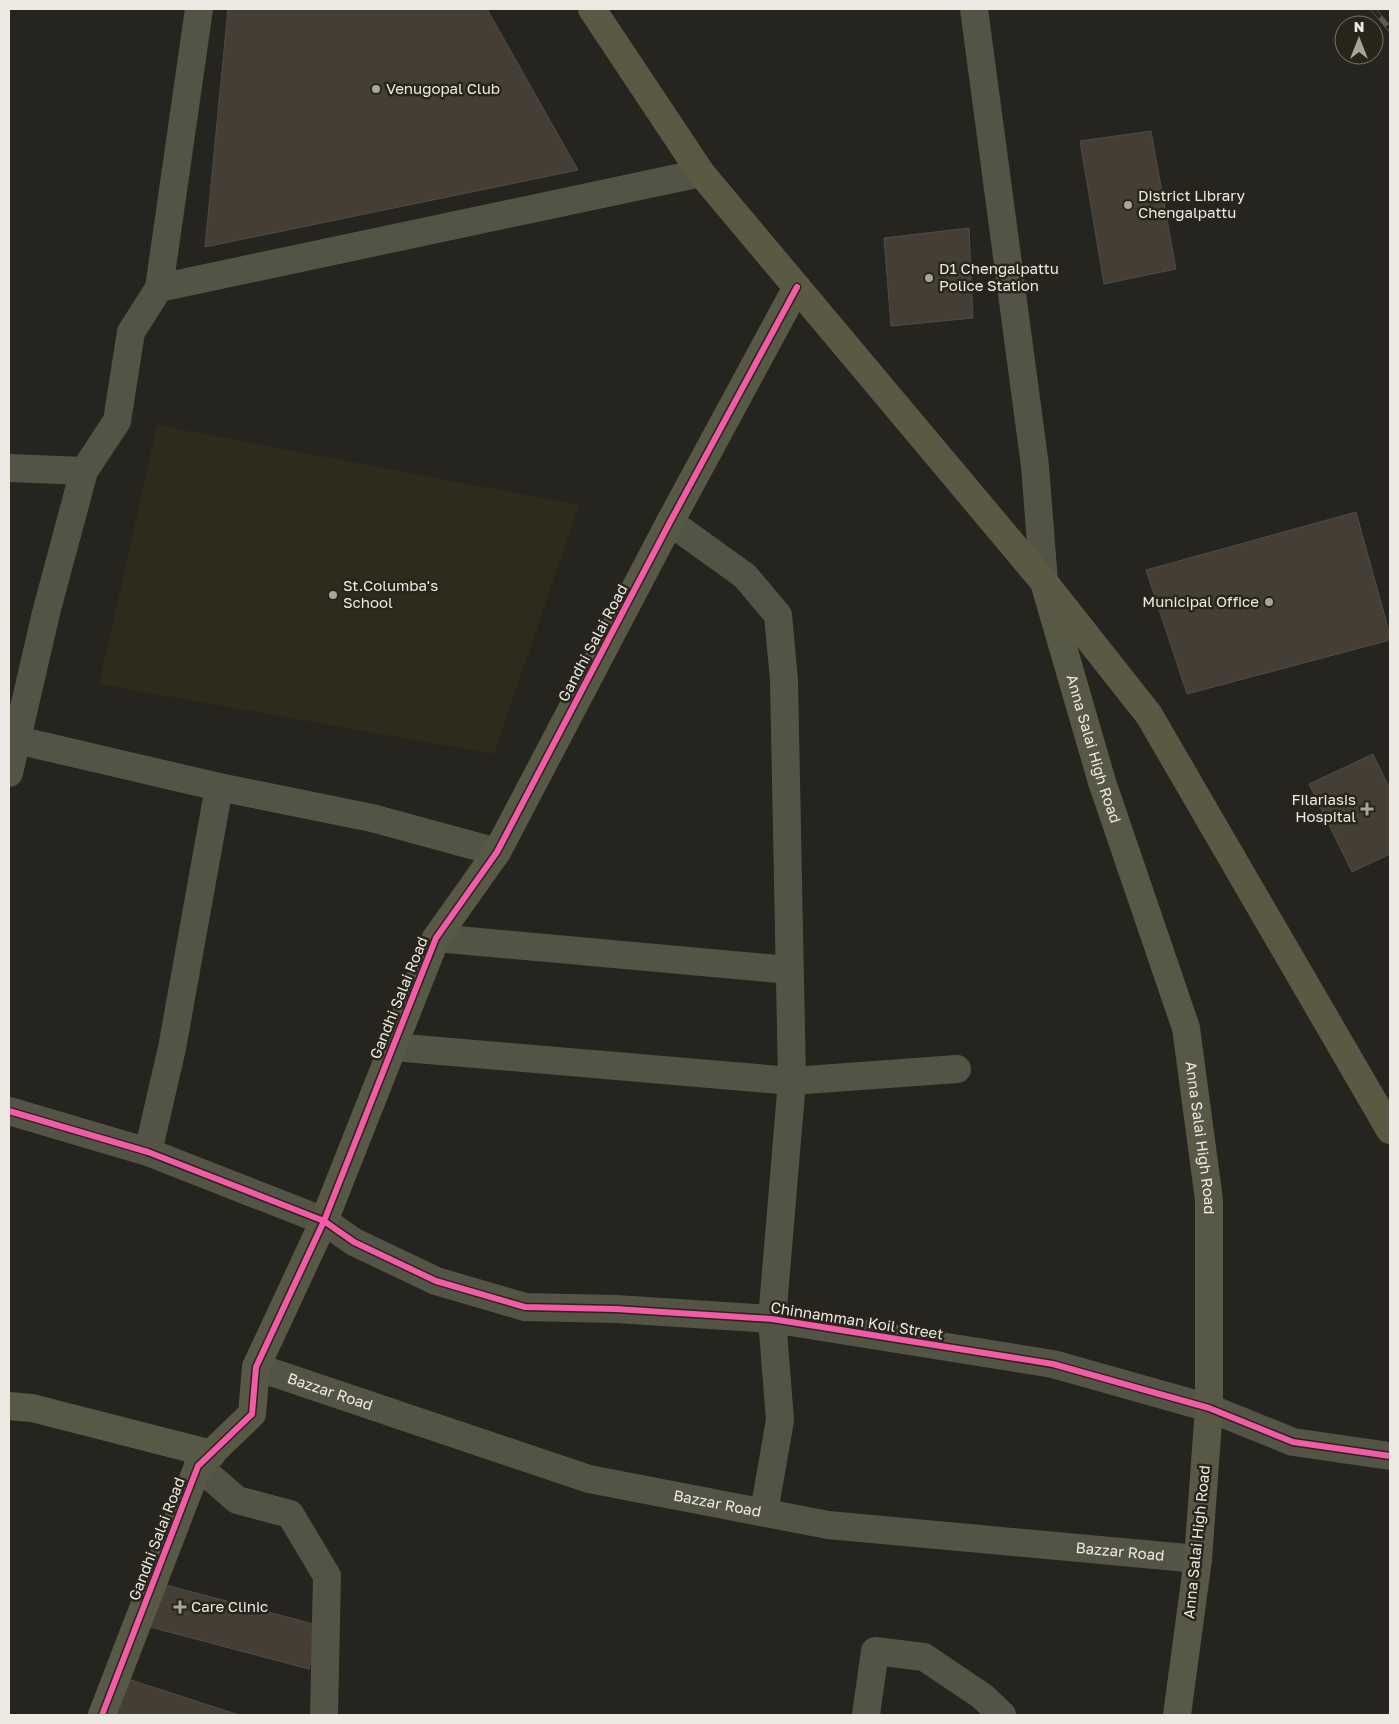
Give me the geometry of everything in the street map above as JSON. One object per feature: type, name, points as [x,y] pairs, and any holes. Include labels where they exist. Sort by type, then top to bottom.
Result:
[{"type":"main road","points":[[592,9],[701,173],[1044,582],[1149,716],[1390,1130]]},
{"type":"street","points":[[9,773],[46,613],[84,471],[117,421],[131,332],[159,288],[199,9]]},
{"type":"street","points":[[974,9],[1035,466],[1044,582]]},
{"type":"street","points":[[159,288],[701,173]]},
{"type":"street","name":"Gandhi Salai Road","points":[[102,1715],[205,1460],[252,1414],[256,1367],[324,1221],[436,938],[497,852],[670,522],[797,287]]},
{"type":"street","points":[[9,468],[84,471]]},
{"type":"street","points":[[670,522],[745,576],[778,615],[784,680],[792,1081],[772,1320],[780,1420],[764,1512]]},
{"type":"street","name":"Anna Salai High Road","points":[[1044,582],[1102,782],[1186,1028],[1210,1200],[1210,1408],[1198,1559],[1177,1715]]},
{"type":"street","points":[[16,740],[219,787],[372,818],[497,852]]},
{"type":"street","points":[[148,1152],[172,1048],[219,787]]},
{"type":"street","points":[[436,938],[789,970]]},
{"type":"street","points":[[393,1047],[792,1081],[956,1069]]},
{"type":"street","name":"Chinnamman Koil Street","points":[[9,1111],[148,1152],[324,1221],[354,1242],[436,1281],[525,1308],[616,1309],[772,1320],[1054,1364],[1210,1408],[1293,1442],[1390,1456]]},
{"type":"street","name":"Bazzar Road","points":[[256,1367],[589,1479],[828,1524],[1198,1559]]},
{"type":"street","points":[[9,1406],[32,1408],[205,1460],[238,1500],[290,1514],[327,1576],[324,1715]]},
{"type":"street","points":[[866,1715],[875,1651],[924,1657],[982,1696],[1002,1715]]},
{"type":"shaded area","name":"St.Columba's School","points":[[157,425],[579,505],[494,754],[99,684]]},
{"type":"building","name":"Venugopal Club","points":[[228,9],[487,9],[578,170],[205,247]]},
{"type":"building","name":"District Library Chengalpattu","points":[[1151,131],[1176,269],[1104,284],[1080,141]]},
{"type":"building","name":"D1 Chengalpattu Police Station","points":[[969,228],[973,318],[891,326],[884,238]]},
{"type":"building","name":"Municipal Office","points":[[1356,512],[1390,640],[1187,694],[1146,570]]},
{"type":"building","points":[[1373,754],[1390,789],[1390,854],[1352,872],[1309,784]]},
{"type":"building","points":[[162,1584],[321,1626],[309,1669],[150,1627]]},
{"type":"building","points":[[128,1679],[239,1715],[116,1715]]},
{"type":"railway","points":[[1373,9],[1390,29]]},
{"type":"cycle path","points":[[102,1715],[198,1466],[252,1414],[256,1367],[324,1221],[436,938],[497,852],[670,522],[797,287]]},
{"type":"cycle path","points":[[9,1111],[148,1152],[324,1221],[354,1242],[436,1281],[525,1307],[616,1309],[772,1319],[1053,1364],[1209,1408],[1293,1442],[1390,1456]]},
{"type":"place","name":"Venugopal Club","points":[[376,89]]},
{"type":"place","name":"District Library Chengalpattu","points":[[1128,205]]},
{"type":"place","name":"D1 Chengalpattu Police Station","points":[[929,278]]},
{"type":"place","name":"St.Columba's School","points":[[333,595]]},
{"type":"place","name":"Municipal Office","points":[[1269,602]]},
{"type":"place","name":"Filariasis Hospital","points":[[1367,809]]},
{"type":"place","name":"Care Clinic","points":[[180,1607]]}]
